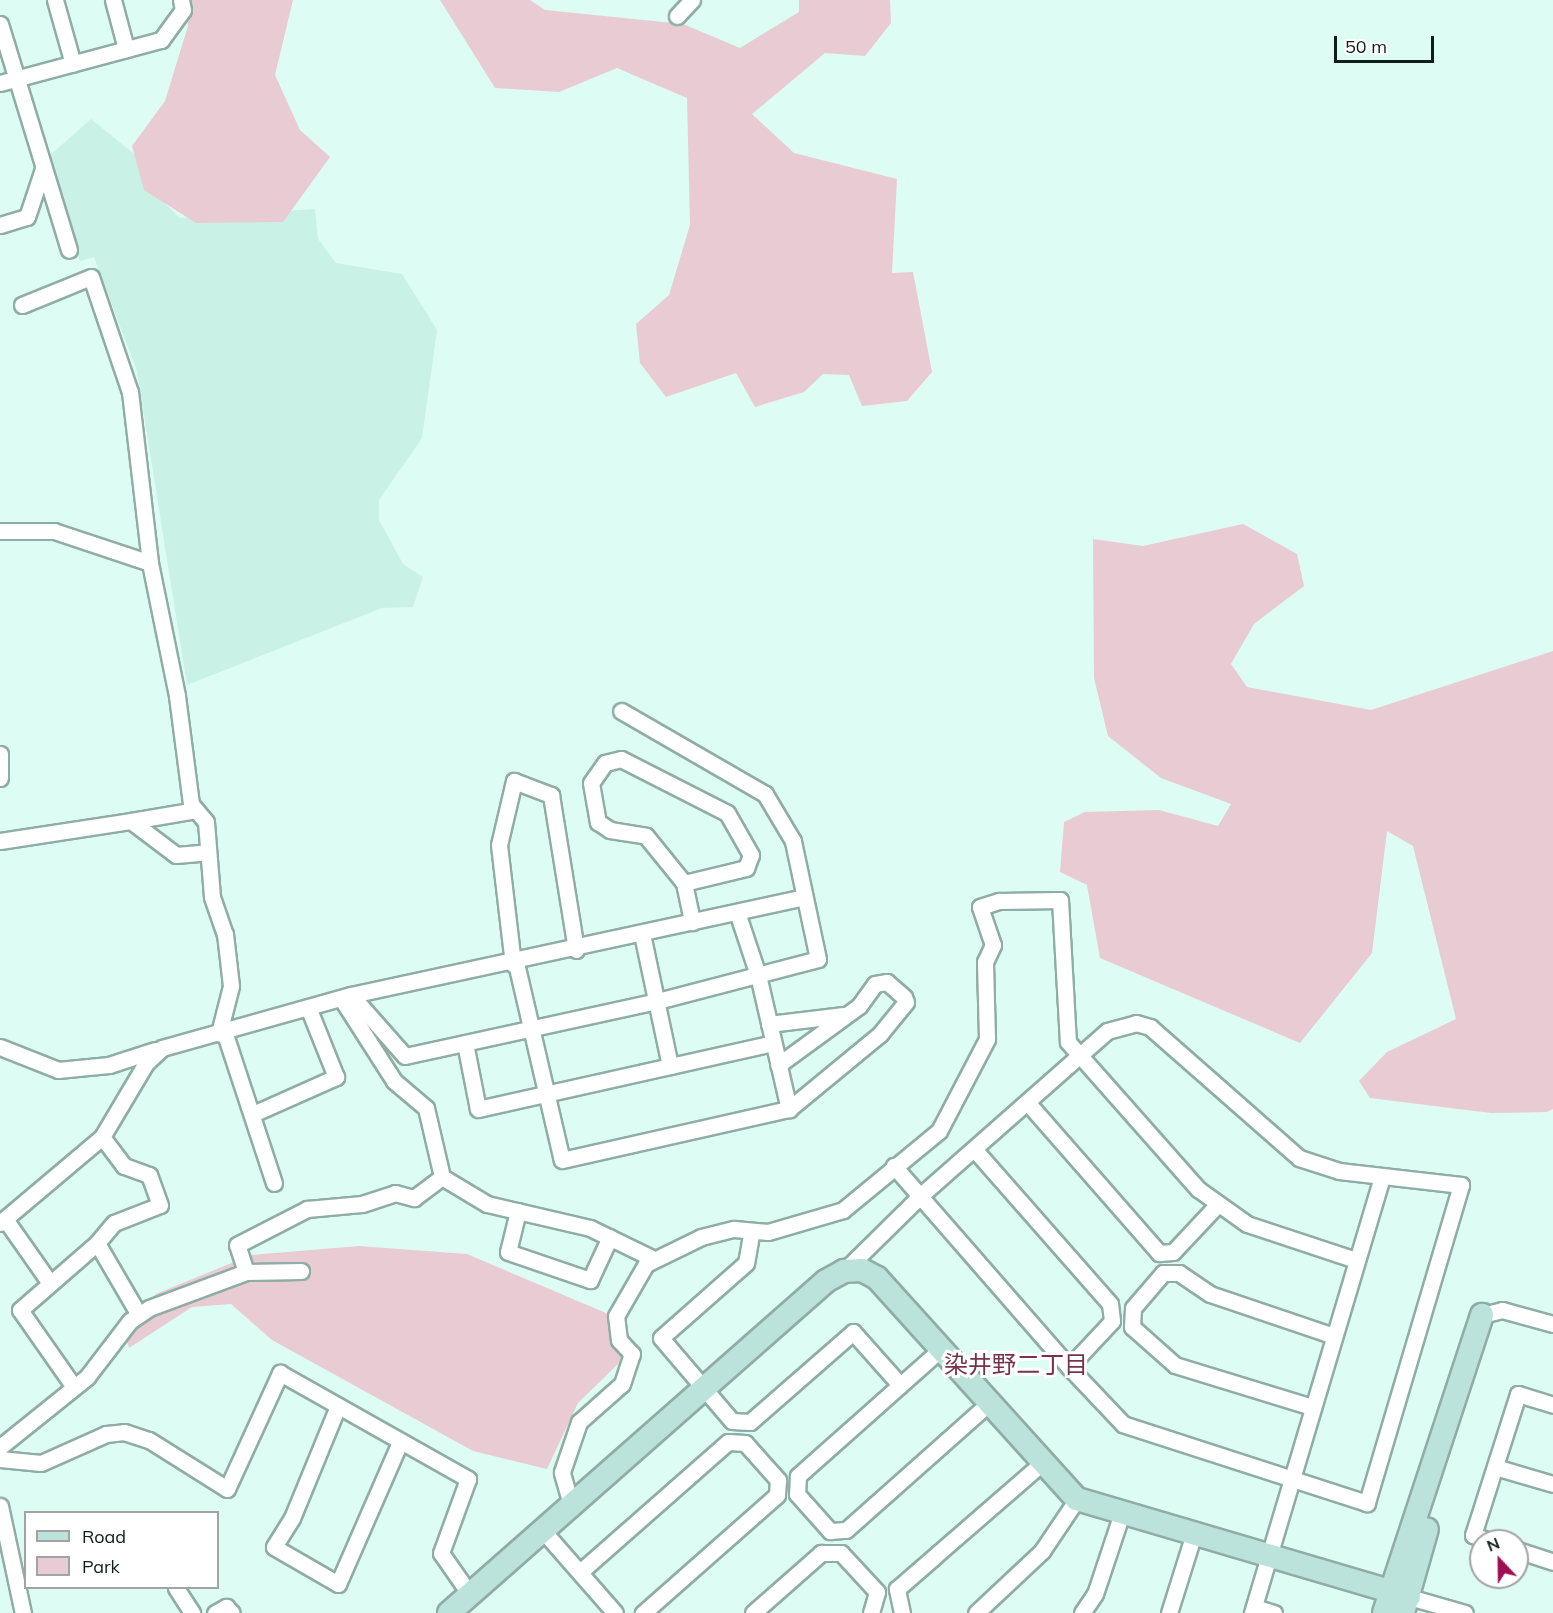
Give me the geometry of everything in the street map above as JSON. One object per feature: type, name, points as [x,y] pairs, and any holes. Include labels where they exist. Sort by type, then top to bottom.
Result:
[{"type":"street","points":[[55,0],[73,64]]},
{"type":"street","points":[[113,0],[126,49]]},
{"type":"street","points":[[0,83],[161,40],[183,10],[181,0]]},
{"type":"street","points":[[677,16],[692,0]]},
{"type":"street","points":[[0,24],[69,250]]},
{"type":"street","points":[[0,225],[27,217],[43,169]]},
{"type":"street","points":[[22,304],[91,278],[130,392],[150,563],[196,810],[206,822],[208,852],[231,986],[221,1032],[255,1113],[274,1183]]},
{"type":"street","points":[[0,531],[54,531],[150,563]]},
{"type":"street","points":[[346,996],[405,1056],[657,1001],[818,959],[793,842],[765,794],[621,711]]},
{"type":"street","points":[[0,754],[0,778]]},
{"type":"street","points":[[684,883],[746,868],[751,855],[727,813],[621,759],[605,763],[591,783],[598,822],[610,830],[646,836],[684,883],[692,922]]},
{"type":"street","points":[[576,950],[551,795],[514,781],[499,845],[514,964],[556,1155],[568,1161],[789,1109],[880,1034],[906,1002],[881,982],[843,1015],[778,1065]]},
{"type":"street","points":[[0,842],[196,810]]},
{"type":"street","points":[[130,821],[176,855],[208,852]]},
{"type":"street","points":[[0,1047],[58,1070],[109,1065],[346,996],[514,964],[804,897]]},
{"type":"street","points":[[572,1508],[562,1472],[579,1422],[622,1384],[632,1354],[618,1340],[616,1316],[630,1286],[654,1259],[701,1237],[734,1229],[751,1235],[843,1210],[939,1131],[987,1039],[985,962],[993,945],[980,906],[999,901],[1060,900],[1068,1042],[1078,1055],[1217,1205],[1247,1224],[1356,1260]]},
{"type":"street","points":[[737,912],[758,975],[789,1109]]},
{"type":"street","points":[[642,934],[670,1066]]},
{"type":"street","points":[[346,996],[394,1081],[426,1108],[442,1177],[487,1204],[610,1237],[654,1259]]},
{"type":"street","points":[[255,1113],[336,1077],[308,1007]]},
{"type":"street","points":[[769,1024],[843,1015]]},
{"type":"street","points":[[449,1613],[545,1533],[844,1271],[920,1196],[1078,1055],[1119,1025],[1150,1028],[1299,1158],[1382,1178],[1461,1185],[1367,1503],[1135,1431],[1069,1367],[920,1196],[894,1166]]},
{"type":"street","points":[[465,1043],[478,1109],[773,1043]]},
{"type":"street","points":[[50,1283],[2,1221],[102,1137],[146,1063],[162,1048]]},
{"type":"street","points":[[1027,1102],[1160,1253],[1173,1252],[1217,1205]]},
{"type":"street","points":[[74,1387],[20,1310],[97,1243],[114,1223],[160,1205],[149,1175],[124,1166],[102,1137]]},
{"type":"street","points":[[975,1149],[1110,1304],[1112,1321],[1069,1367]]},
{"type":"street","points":[[246,1272],[237,1245],[307,1209],[362,1204],[395,1193],[414,1198],[442,1177]]},
{"type":"street","points":[[1274,1613],[1253,1610],[1382,1178]]},
{"type":"street","points":[[518,1211],[508,1252],[590,1280],[610,1237]]},
{"type":"street","points":[[751,1235],[746,1263],[661,1338],[732,1421],[750,1422],[853,1332],[900,1385]]},
{"type":"street","points":[[97,1243],[139,1315]]},
{"type":"street","points":[[0,1447],[74,1387],[139,1315],[246,1272],[301,1270]]},
{"type":"street","points":[[844,1271],[862,1270],[877,1278],[1077,1499],[1124,1510],[1269,1553],[1401,1600],[1465,1613]]},
{"type":"street","points":[[1312,1407],[1175,1365],[1132,1328],[1132,1308],[1163,1273],[1179,1273],[1210,1294],[1334,1336]]},
{"type":"street","points":[[1384,1613],[1401,1600],[1482,1316],[1502,1310],[1553,1324]]},
{"type":"street","points":[[942,1348],[798,1476],[797,1494],[830,1531],[846,1530],[990,1402]]},
{"type":"street","points":[[0,1459],[42,1463],[106,1434],[124,1432],[149,1440],[227,1489],[280,1373],[468,1479],[441,1553],[471,1596]]},
{"type":"street","points":[[1475,1529],[1518,1395],[1553,1405]]},
{"type":"street","points":[[338,1406],[292,1518],[274,1547],[338,1584],[400,1442]]},
{"type":"street","points":[[580,1572],[728,1442],[745,1443],[778,1480],[777,1496],[644,1613]]},
{"type":"street","points":[[902,1613],[897,1589],[1042,1463]]},
{"type":"street","points":[[1495,1467],[1553,1484]]},
{"type":"street","points":[[976,1613],[1042,1551],[1077,1499]]},
{"type":"street","points":[[0,1506],[23,1613]]},
{"type":"street","points":[[1082,1613],[1095,1593],[1124,1510]]},
{"type":"street","points":[[1170,1613],[1195,1530]]},
{"type":"street","points":[[545,1533],[615,1613]]},
{"type":"street","points":[[753,1613],[821,1553],[841,1553],[877,1592],[871,1613]]},
{"type":"street","points":[[1529,1554],[1553,1562]]},
{"type":"street","points":[[177,1589],[192,1613]]},
{"type":"shaded area","points":[[91,119],[160,175],[151,190],[180,218],[315,209],[318,239],[336,263],[402,274],[437,330],[422,438],[379,500],[379,520],[403,564],[423,577],[413,607],[382,608],[187,685],[137,371],[94,257],[80,261],[48,157]]},
{"type":"green space","points":[[184,0],[293,0],[275,75],[300,130],[330,157],[283,222],[196,223],[144,190],[132,146],[165,101],[188,26]]},
{"type":"green space","points":[[440,0],[530,0],[545,10],[683,24],[740,48],[799,12],[799,0],[890,0],[891,23],[865,56],[825,53],[752,114],[794,153],[897,179],[892,273],[913,272],[932,372],[907,401],[862,406],[849,375],[823,374],[804,392],[755,407],[736,373],[666,397],[640,363],[636,324],[669,295],[690,225],[687,98],[617,68],[559,92],[495,88]]},
{"type":"green space","points":[[1243,524],[1297,554],[1304,586],[1254,624],[1231,664],[1247,687],[1371,710],[1553,651],[1553,1109],[1547,1112],[1491,1113],[1370,1098],[1359,1081],[1387,1052],[1456,1019],[1413,846],[1387,831],[1372,953],[1300,1043],[1100,958],[1087,885],[1060,872],[1064,822],[1085,812],[1159,810],[1218,826],[1231,804],[1161,778],[1108,736],[1094,678],[1093,539],[1143,546]]},
{"type":"green space","points":[[359,1246],[467,1254],[606,1313],[627,1343],[618,1364],[578,1403],[547,1469],[473,1451],[272,1340],[231,1304],[192,1307],[129,1348],[121,1323],[156,1294],[251,1255]]},
{"type":"district","name":"染井野二丁目","points":[[1016,1365]]}]
